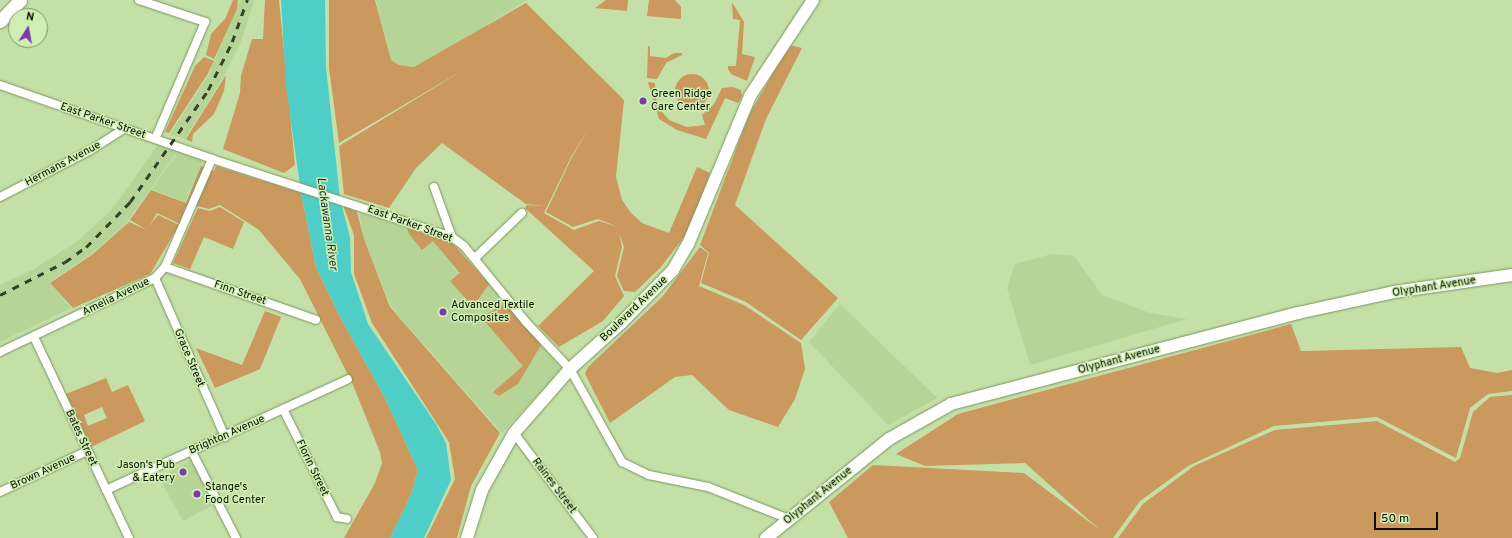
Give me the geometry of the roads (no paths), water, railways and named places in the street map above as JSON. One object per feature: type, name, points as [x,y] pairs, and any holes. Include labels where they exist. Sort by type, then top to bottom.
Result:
[{"type":"main road","points":[[0,21],[20,0]]},
{"type":"street","points":[[139,0],[205,22],[155,139]]},
{"type":"street","name":"Boulevard Avenue","points":[[467,538],[482,490],[514,433],[570,369],[626,318],[673,270],[689,242],[750,96],[813,0]]},
{"type":"street","name":"East Parker Street","points":[[0,86],[212,159],[378,211],[452,237],[475,258],[526,322],[570,369],[622,462],[649,475],[708,487],[789,519]]},
{"type":"street","name":"Hermans Avenue","points":[[0,197],[91,150],[125,128]]},
{"type":"street","name":"Amelia Avenue","points":[[0,352],[155,278],[165,267],[212,159]]},
{"type":"street","points":[[434,187],[452,237]]},
{"type":"street","points":[[475,258],[522,213]]},
{"type":"street","name":"Finn Street","points":[[165,267],[316,320]]},
{"type":"street","name":"Olyphant Avenue","points":[[766,538],[889,439],[951,404],[1298,313],[1394,292],[1512,275]]},
{"type":"street","name":"Grace Street","points":[[155,278],[225,437]]},
{"type":"street","name":"Bates Street","points":[[34,337],[129,538]]},
{"type":"street","name":"Brighton Avenue","points":[[106,490],[191,450],[225,437],[348,379]]},
{"type":"street","name":"Florin Street","points":[[283,410],[337,517],[347,519]]},
{"type":"street","name":"Raines Street","points":[[514,433],[593,538]]},
{"type":"street","points":[[191,450],[236,538]]},
{"type":"street","name":"Brown Avenue","points":[[0,492],[87,451]]},
{"type":"water","name":"Lackawanna River","points":[[281,0],[325,0],[326,67],[340,199],[350,238],[351,272],[368,324],[436,424],[446,443],[451,480],[424,538],[390,538],[411,495],[418,470],[384,396],[340,317],[316,267],[301,193],[286,86]]},
{"type":"railway","points":[[0,295],[65,262],[86,247],[130,202],[208,90],[232,42],[247,0]]},
{"type":"place","name":"Green Ridge Care Center","points":[[643,101]]},
{"type":"place","name":"Advanced Textile Composites","points":[[443,312]]},
{"type":"place","name":"Jason's Pub & Eatery","points":[[183,472]]},
{"type":"place","name":"Stange's Food Center","points":[[197,494]]}]
